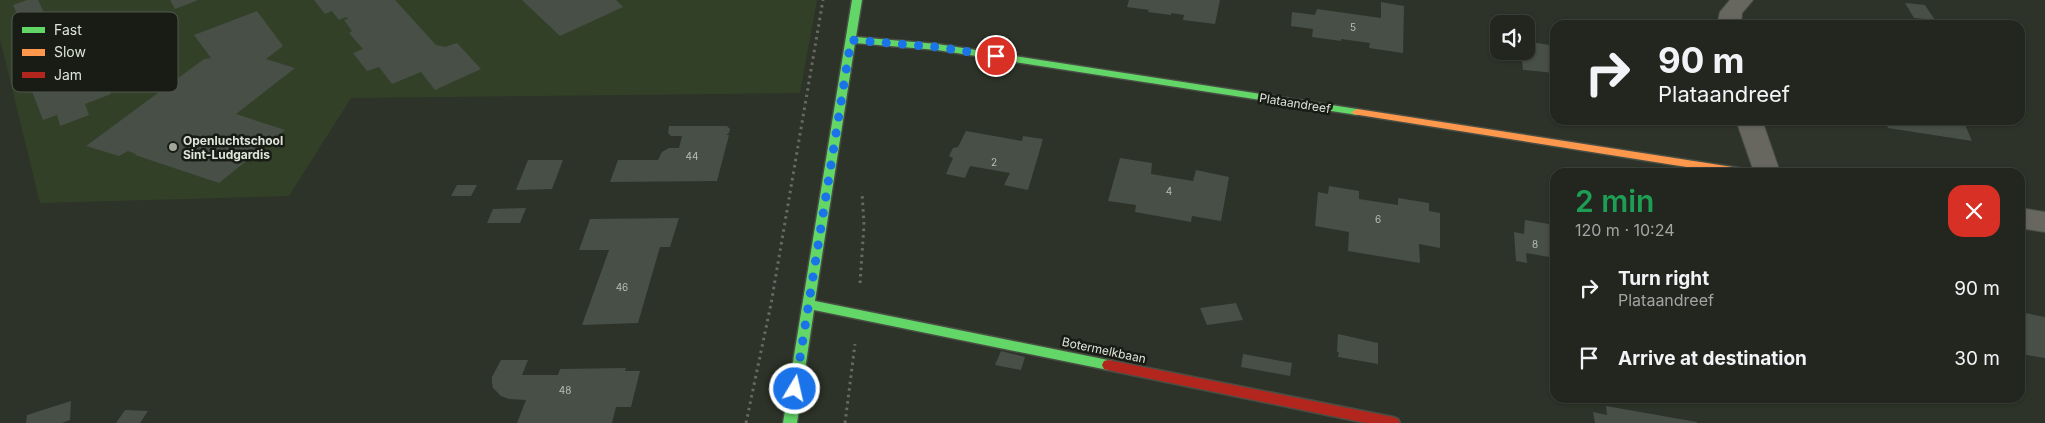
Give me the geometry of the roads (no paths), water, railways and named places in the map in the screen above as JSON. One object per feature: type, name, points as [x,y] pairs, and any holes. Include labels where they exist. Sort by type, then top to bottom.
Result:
[{"type":"street","points":[[790,423],[857,0]]},
{"type":"street","points":[[1730,20],[1731,12],[1742,0]]},
{"type":"street","name":"Plataandreef","points":[[851,40],[937,47],[1713,168]]},
{"type":"street","points":[[1752,125],[1766,168]]},
{"type":"street","points":[[2025,219],[2045,222]]},
{"type":"street","name":"Botermelkbaan","points":[[809,304],[1393,423]]},
{"type":"place","name":"Openluchtschool Sint-Ludgardis","points":[[173,147]]}]
